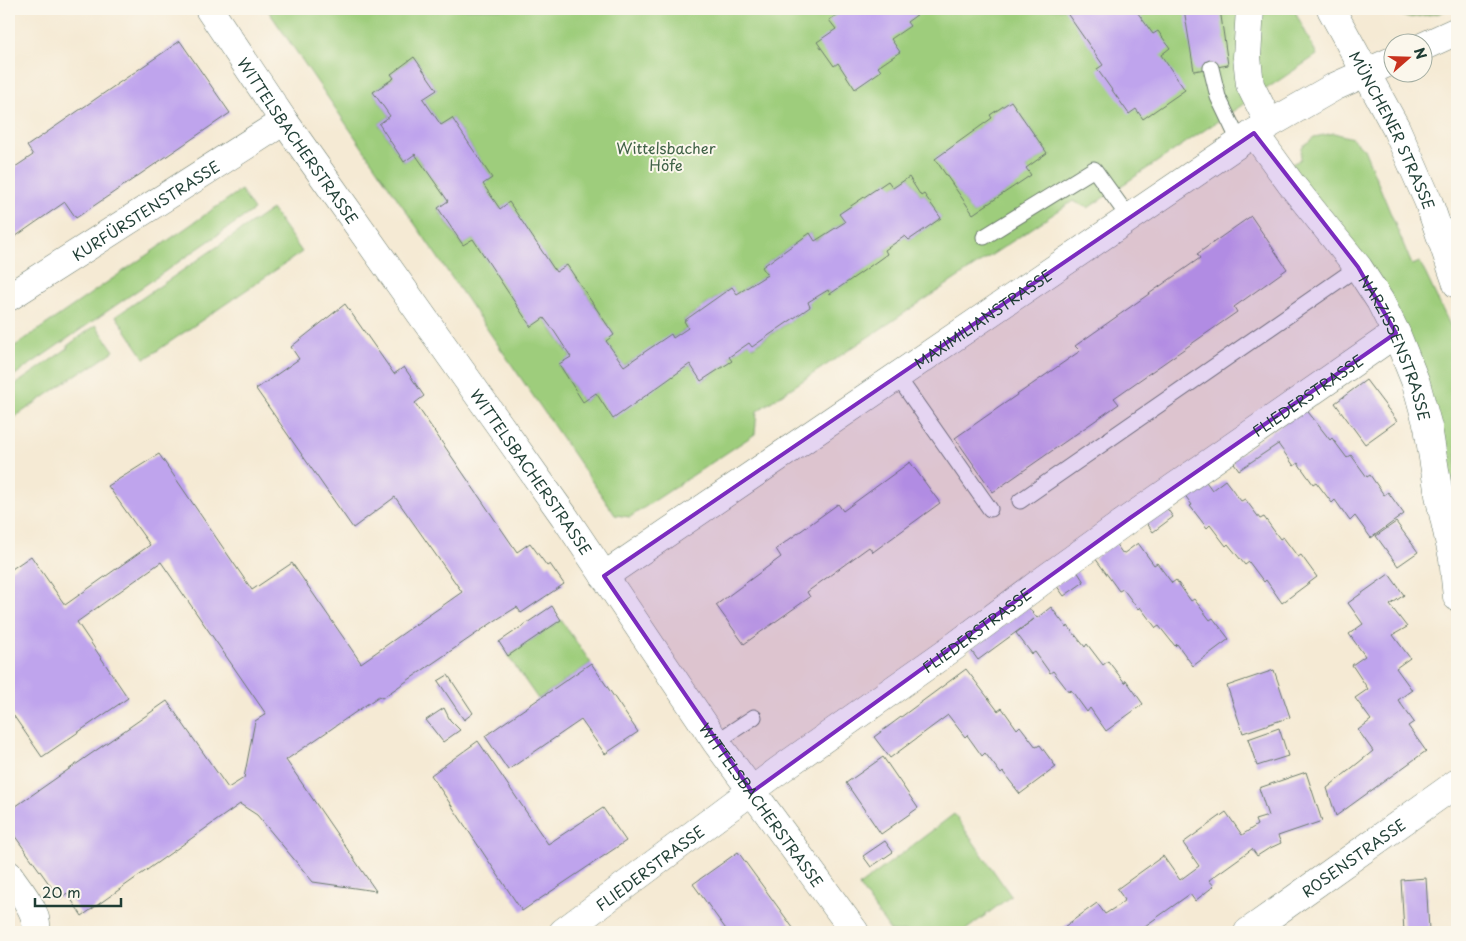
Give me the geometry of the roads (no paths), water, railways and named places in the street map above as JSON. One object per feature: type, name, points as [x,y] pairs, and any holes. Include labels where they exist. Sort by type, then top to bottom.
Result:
[{"type":"street","name":"WITTELSBACHERSTRASSE","points":[[209,9],[284,121],[564,516],[716,742],[855,932]]},
{"type":"street","points":[[1250,9],[1246,57],[1254,133]]},
{"type":"street","name":"MÜNCHENER STRASSE","points":[[1331,9],[1396,128],[1423,187],[1457,284]]},
{"type":"street","points":[[1434,41],[1457,31]]},
{"type":"street","name":"MAXIMILIANSTRASSE","points":[[604,576],[1254,133],[1334,87],[1384,64]]},
{"type":"street","name":"KURFÜRSTENSTRASSE","points":[[9,297],[284,121]]},
{"type":"street","name":"NARZISSENSTRASSE","points":[[1254,133],[1291,184],[1358,267],[1380,301],[1396,334],[1416,383],[1428,427],[1439,495],[1453,558],[1457,597]]},
{"type":"street","name":"FLIEDERSTRASSE","points":[[563,932],[778,771],[955,646],[1130,518],[1396,334]]},
{"type":"street","name":"ROSENSTRASSE","points":[[1248,932],[1457,783]]},
{"type":"street","points":[[9,875],[31,907],[37,924],[36,932]]},
{"type":"lane","points":[[1211,68],[1218,97],[1254,133]]},
{"type":"lane","points":[[984,237],[1094,169],[1130,219]]},
{"type":"lane","points":[[1020,501],[1358,267]]},
{"type":"lane","points":[[897,376],[990,509]]},
{"type":"lane","points":[[716,742],[754,717]]},
{"type":"park label","name":"Wittelsbacher Höfe","points":[[666,156]]}]
